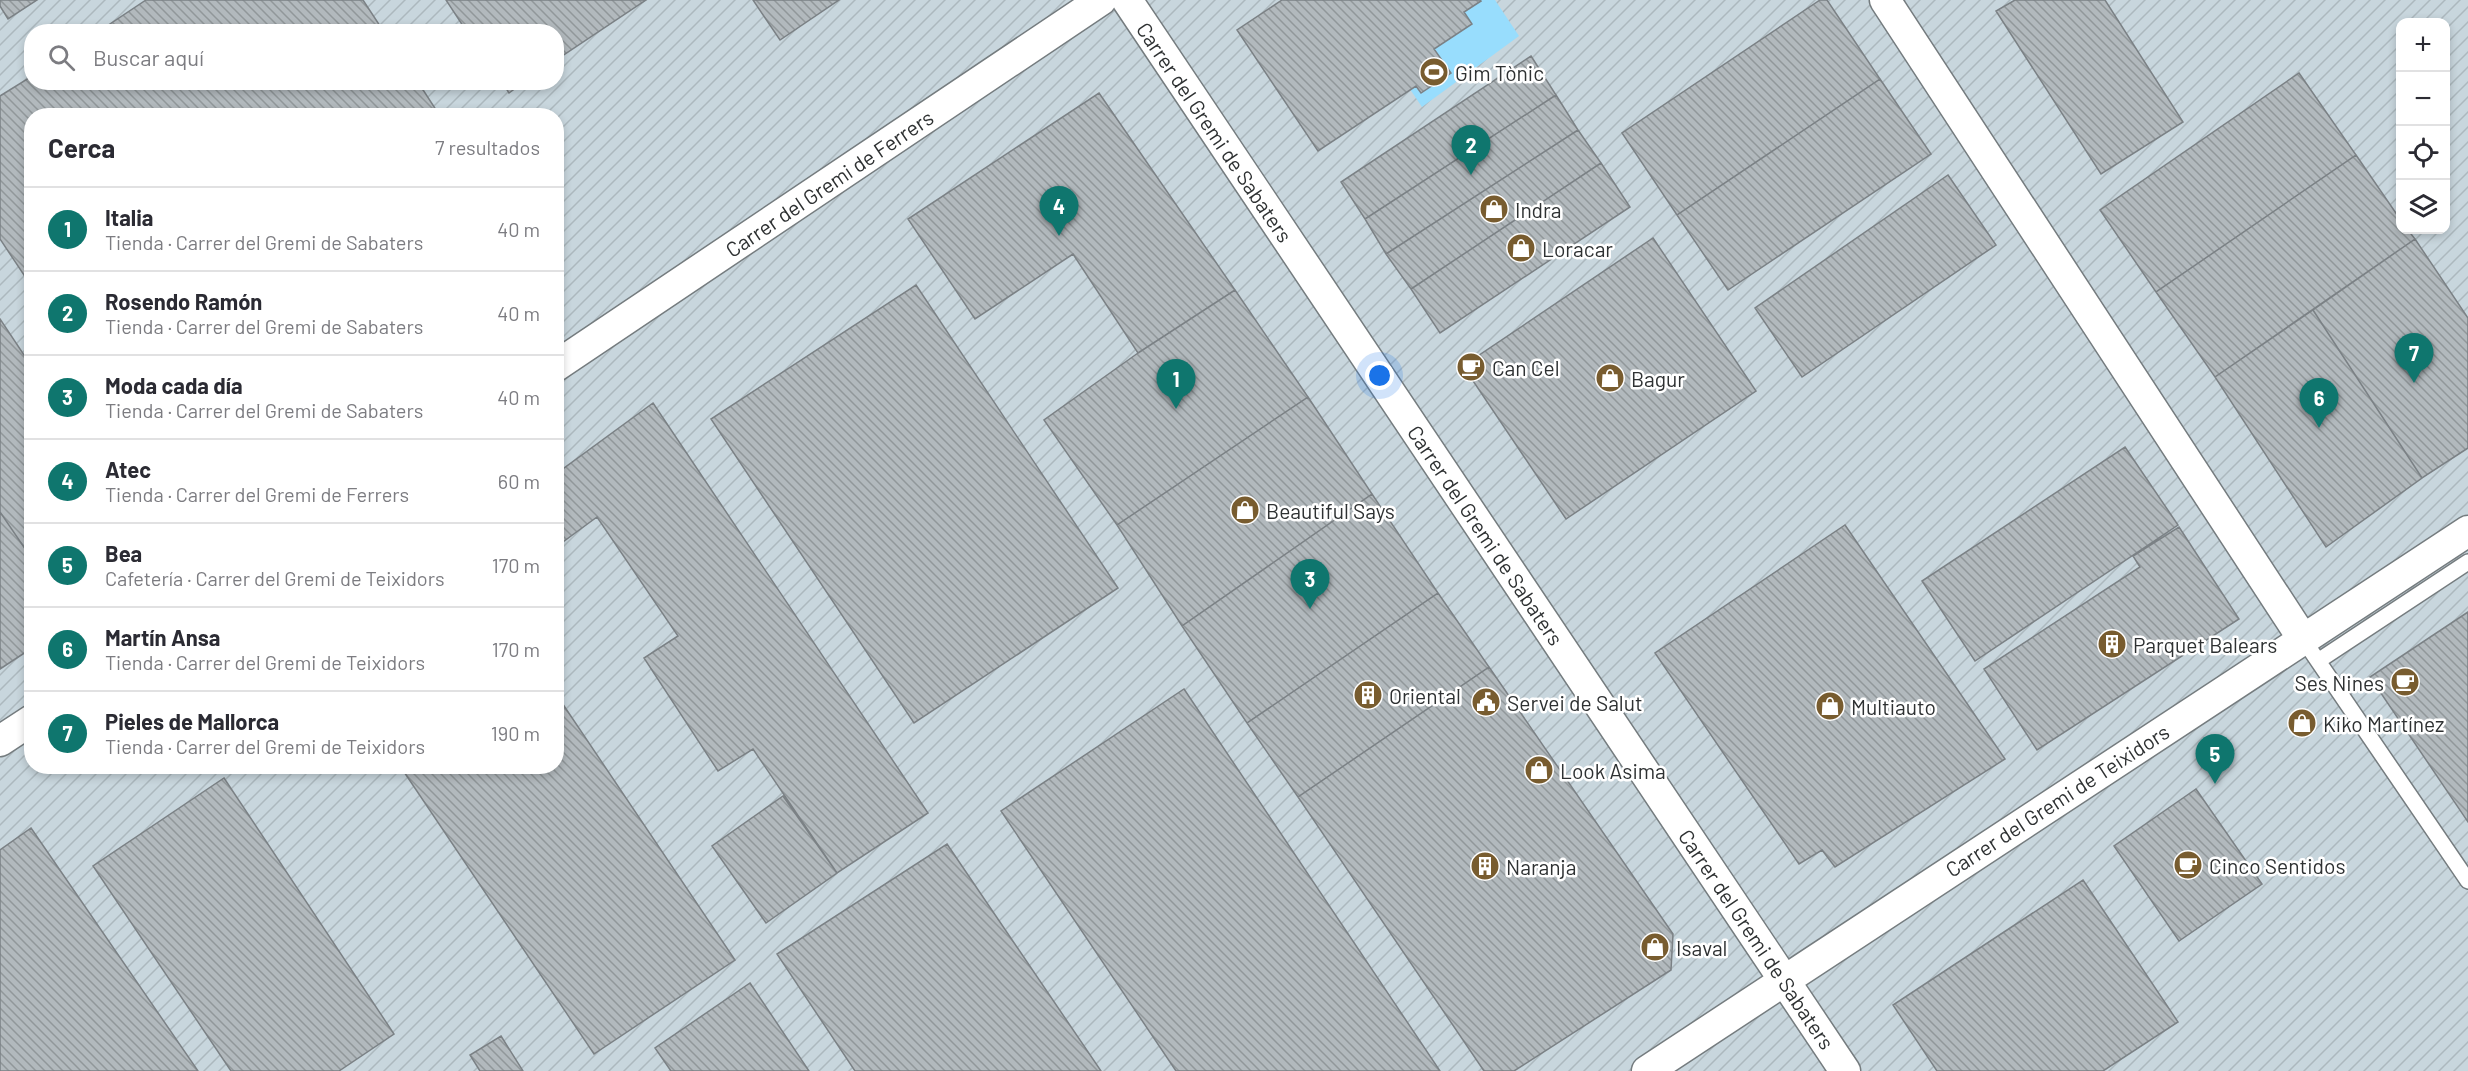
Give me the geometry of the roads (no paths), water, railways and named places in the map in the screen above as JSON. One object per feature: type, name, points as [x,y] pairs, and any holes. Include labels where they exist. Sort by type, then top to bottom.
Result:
[{"type":"street","name":"Carrer del Gremi de Ferrers","points":[[564,361],[1101,0]]},
{"type":"street","name":"Carrer del Gremi de Sabaters","points":[[1127,0],[1845,1071]]},
{"type":"street","points":[[1885,0],[2311,650]]},
{"type":"street","name":"Carrer del Gremi de Teixidors","points":[[1647,1071],[1784,979],[2311,650],[2468,531]]},
{"type":"street","points":[[0,741],[24,725]]},
{"type":"lane","points":[[2468,562],[2311,650],[2468,881]]},
{"type":"place","name":"Gim Tònic","points":[[1434,72]]},
{"type":"place","name":"Rosendo Ramón","points":[[1471,175]]},
{"type":"place","name":"Indra","points":[[1494,209]]},
{"type":"place","name":"Atec","points":[[1059,236]]},
{"type":"place","name":"Loracar","points":[[1521,248]]},
{"type":"place","name":"Can Cel","points":[[1471,367]]},
{"type":"place","name":"Bagur","points":[[1610,378]]},
{"type":"place","name":"Pieles de Mallorca","points":[[2414,383]]},
{"type":"place","name":"Italia","points":[[1176,409]]},
{"type":"place","name":"Martín Ansa","points":[[2319,428]]},
{"type":"place","name":"Beautiful Says","points":[[1245,510]]},
{"type":"place","name":"Moda cada día","points":[[1310,609]]},
{"type":"place","name":"Parquet Balears","points":[[2112,644]]},
{"type":"place","name":"Ses Nines","points":[[2405,682]]},
{"type":"place","name":"Oriental","points":[[1368,695]]},
{"type":"place","name":"Servei de Salut","points":[[1486,702]]},
{"type":"place","name":"Multiauto","points":[[1830,706]]},
{"type":"place","name":"Kiko Martínez","points":[[2302,723]]},
{"type":"place","name":"Look Asima","points":[[1539,770]]},
{"type":"place","name":"Bea","points":[[2215,784]]},
{"type":"place","name":"Cinco Sentidos","points":[[2188,865]]},
{"type":"place","name":"Naranja","points":[[1485,866]]},
{"type":"place","name":"Isaval","points":[[1655,947]]}]
